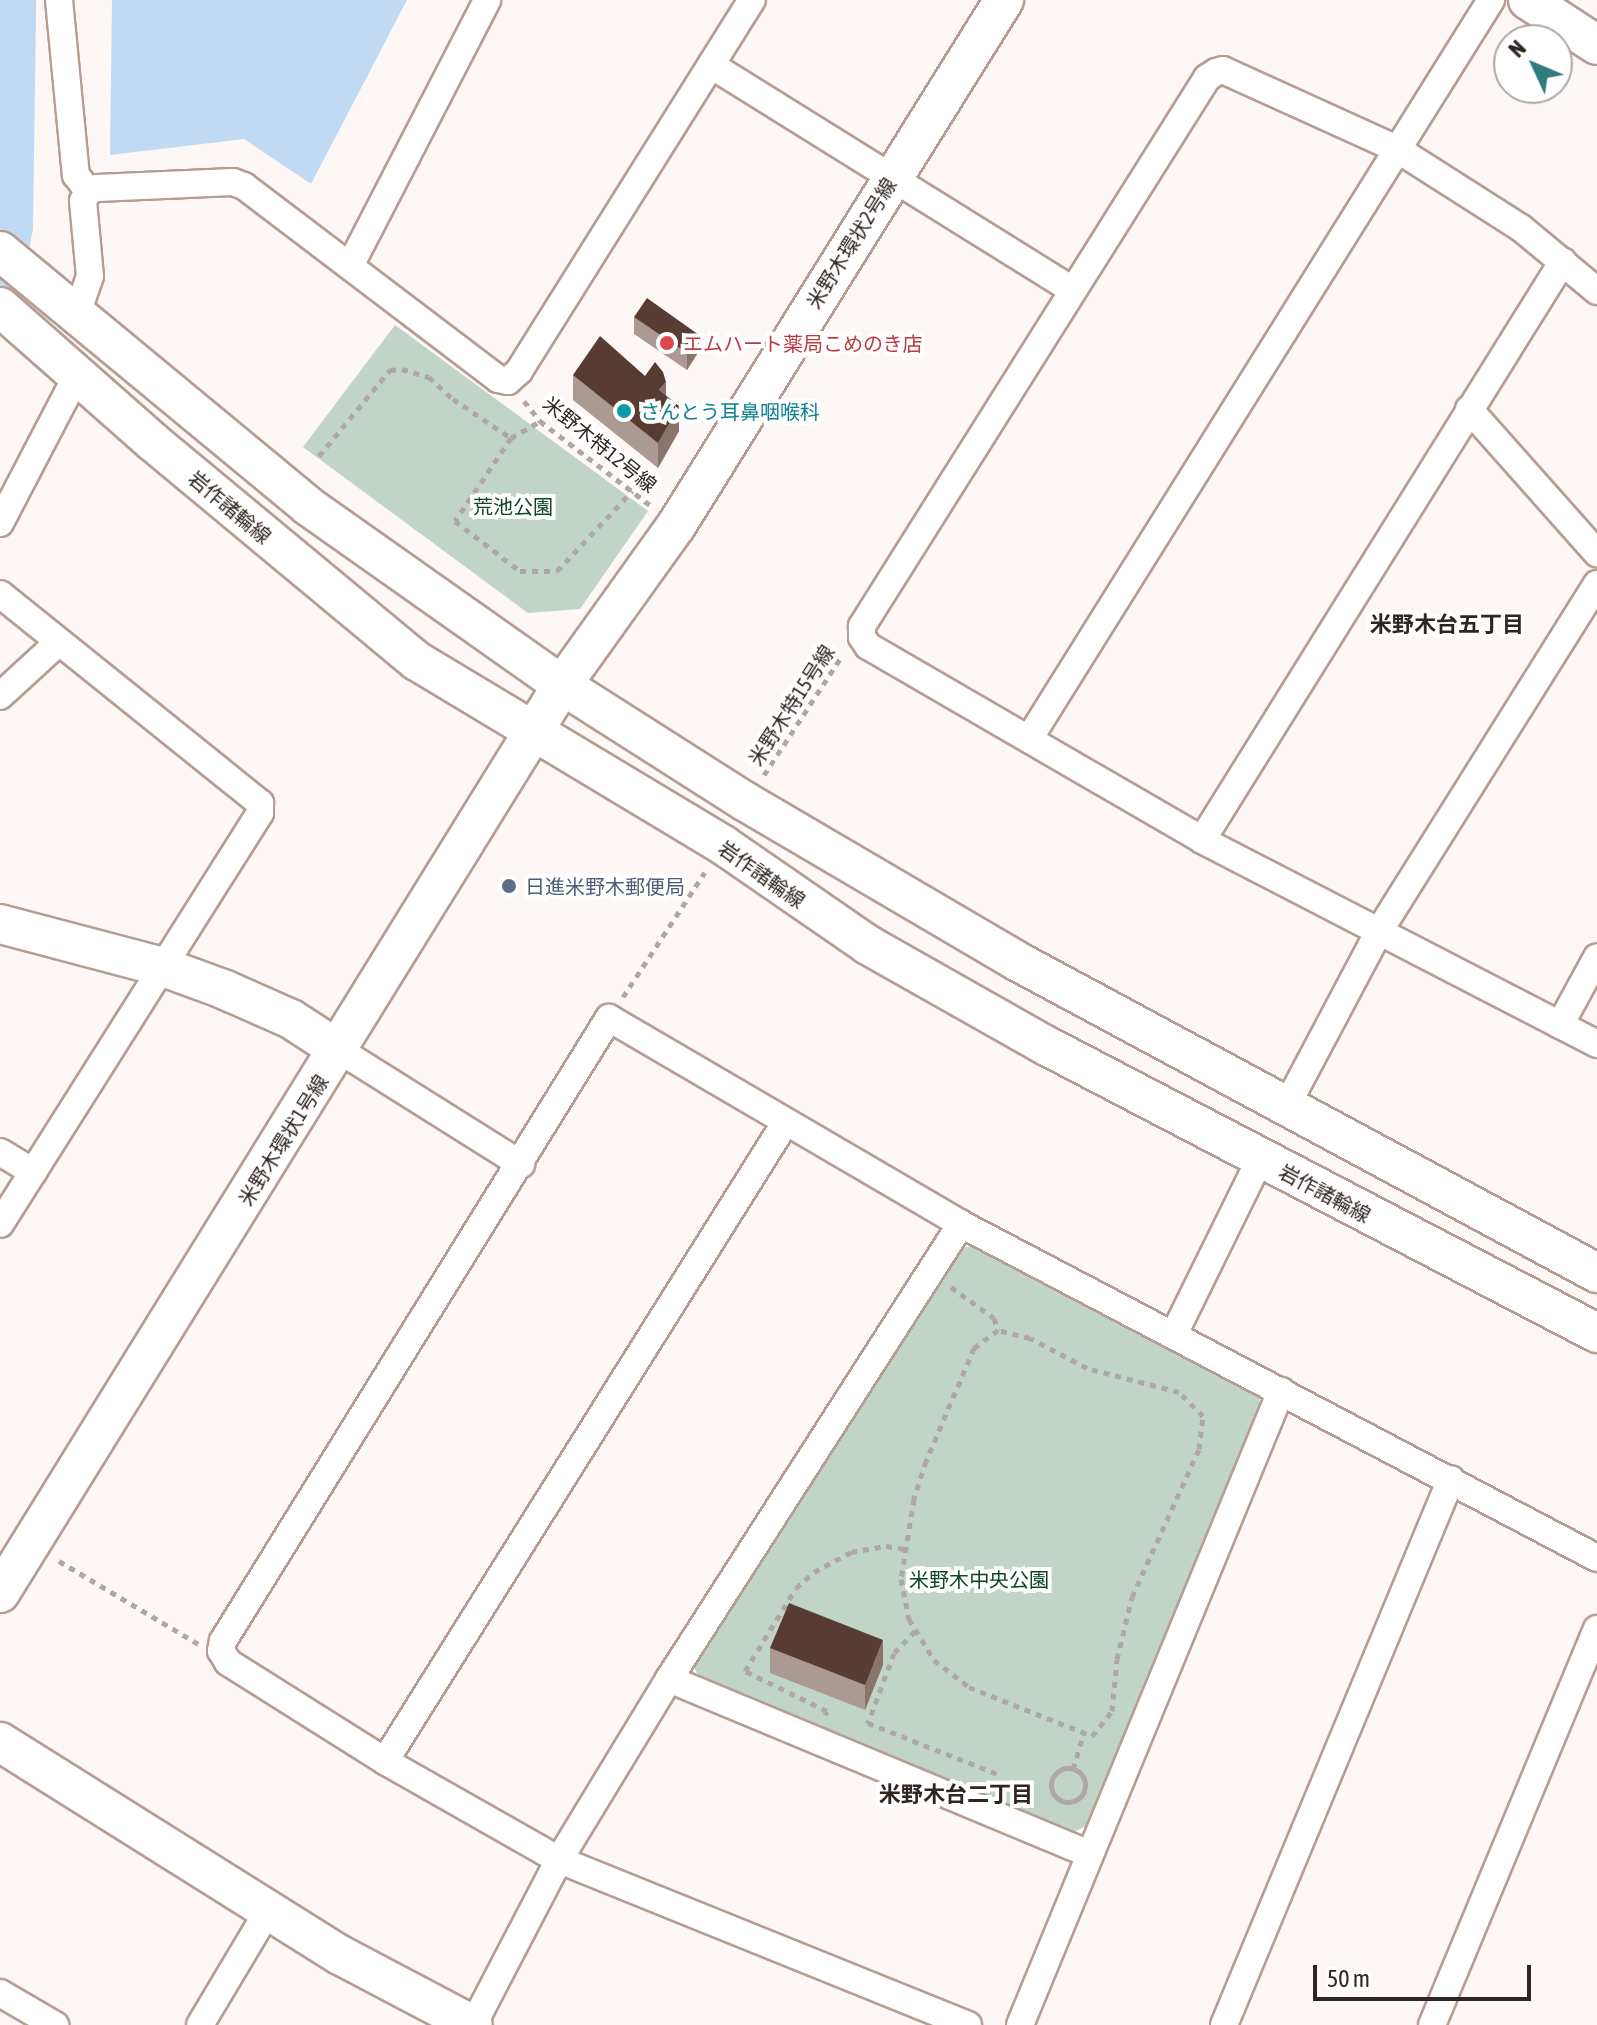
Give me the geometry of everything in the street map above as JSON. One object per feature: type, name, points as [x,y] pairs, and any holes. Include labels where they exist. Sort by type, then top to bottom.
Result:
[{"type":"main road","name":"米野木環状2号線","points":[[562,685],[676,526],[1004,0]]},
{"type":"main road","points":[[1528,0],[1597,45]]},
{"type":"main road","points":[[0,251],[308,506],[562,685],[746,802],[1015,960],[1597,1273]]},
{"type":"main road","name":"岩作諸輪線","points":[[0,307],[76,377],[417,661],[723,845],[868,945],[1260,1159],[1597,1333]]},
{"type":"main road","name":"米野木環状1号線","points":[[0,1593],[339,1050],[562,685]]},
{"type":"main road","points":[[0,924],[163,967],[291,1019],[339,1050]]},
{"type":"main road","points":[[0,1742],[268,1911],[407,1993],[473,2025]]},
{"type":"street","points":[[59,0],[76,175],[88,191]]},
{"type":"street","points":[[350,266],[487,0]]},
{"type":"street","points":[[77,314],[90,276],[83,201],[88,191],[97,188],[233,182],[244,186],[498,379],[508,381],[519,371],[752,0]]},
{"type":"street","points":[[1029,739],[1491,0]]},
{"type":"street","points":[[711,65],[1073,290]]},
{"type":"street","points":[[1597,291],[1521,228],[1397,149],[1223,70],[1216,72],[1207,78],[862,626],[862,637],[868,646],[1202,840],[1597,1044]]},
{"type":"street","points":[[1202,840],[1563,261]]},
{"type":"street","points":[[0,523],[76,377]]},
{"type":"street","points":[[1469,409],[1597,553]]},
{"type":"street","points":[[1286,1107],[1378,933],[1597,584]]},
{"type":"street","points":[[0,594],[260,803],[260,813],[0,1224]]},
{"type":"street","points":[[0,696],[59,642]]},
{"type":"street","points":[[1560,1025],[1597,957]]},
{"type":"street","points":[[968,2025],[559,1860],[385,1761],[228,1662],[221,1651],[223,1641],[609,1018],[961,1224],[1597,1558]]},
{"type":"street","points":[[339,1050],[521,1164]]},
{"type":"street","points":[[385,1761],[785,1123]]},
{"type":"street","points":[[0,1152],[33,1172]]},
{"type":"street","points":[[1174,1334],[1260,1159]]},
{"type":"street","points":[[473,2025],[559,1860],[669,1679],[961,1224]]},
{"type":"street","points":[[1020,2025],[1088,1853],[1281,1391]]},
{"type":"street","points":[[1224,2025],[1451,1479]]},
{"type":"street","points":[[1432,2025],[1597,1629]]},
{"type":"street","points":[[669,1679],[1088,1853]]},
{"type":"street","points":[[200,2025],[268,1911]]},
{"type":"street","points":[[0,1993],[55,2025]]},
{"type":"path","points":[[319,456],[390,370],[402,369],[429,377],[453,399],[511,438]]},
{"type":"path","name":"米野木特12号線","points":[[508,381],[540,421],[676,526]]},
{"type":"path","points":[[540,421],[511,438],[455,521],[520,571],[557,571],[632,491]]},
{"type":"path","name":"米野木特15号線","points":[[746,802],[862,626]]},
{"type":"path","points":[[609,1018],[723,845]]},
{"type":"path","points":[[930,1272],[994,1318],[998,1330]]},
{"type":"path","points":[[998,1330],[1030,1338],[1087,1368],[1179,1392],[1203,1416],[1199,1449],[1132,1597],[1117,1659],[1112,1711],[1092,1736],[969,1687],[934,1660],[915,1631],[903,1599],[901,1579],[914,1499],[936,1431],[974,1348],[998,1330]]},
{"type":"path","points":[[30,1544],[228,1662]]},
{"type":"path","points":[[811,1713],[825,1716],[827,1711],[745,1671],[796,1588],[832,1559],[870,1547],[906,1549]]},
{"type":"path","points":[[780,1614],[794,1619]]},
{"type":"path","points":[[915,1631],[899,1643],[868,1723],[1000,1775]]},
{"type":"path","points":[[878,1652],[892,1658]]},
{"type":"path","points":[[1073,1769],[1084,1732]]},
{"type":"path","points":[[1073,1769],[1083,1776],[1084,1791],[1072,1802],[1064,1802],[1052,1791],[1051,1784],[1057,1771],[1073,1769]]},
{"type":"green space","name":"荒池公園","points":[[395,325],[648,511],[580,609],[528,613],[303,447]]},
{"type":"green space","name":"米野木中央公園","points":[[972,1246],[1257,1391],[1261,1407],[1086,1826],[1072,1833],[700,1680],[694,1667],[956,1249]]},
{"type":"water","points":[[112,0],[407,0],[311,184],[244,139],[110,155]]},
{"type":"building","points":[[647,298],[699,335],[687,353],[634,317]]},
{"type":"building","points":[[600,336],[645,376],[655,362],[663,372],[666,382],[659,390],[679,406],[658,443],[573,375]]},
{"type":"building","points":[[789,1603],[883,1640],[865,1685],[770,1648]]},
{"type":"waterway","points":[[0,265],[7,227],[10,0]]},
{"type":"place","name":"エムハート薬局こめのき店","points":[[667,343]]},
{"type":"place","name":"さんとう耳鼻咽喉科","points":[[624,411]]},
{"type":"place","name":"日進米野木郵便局","points":[[509,886]]},
{"type":"district","name":"米野木台五丁目","points":[[1447,625]]},
{"type":"district","name":"米野木台二丁目","points":[[956,1795]]}]
